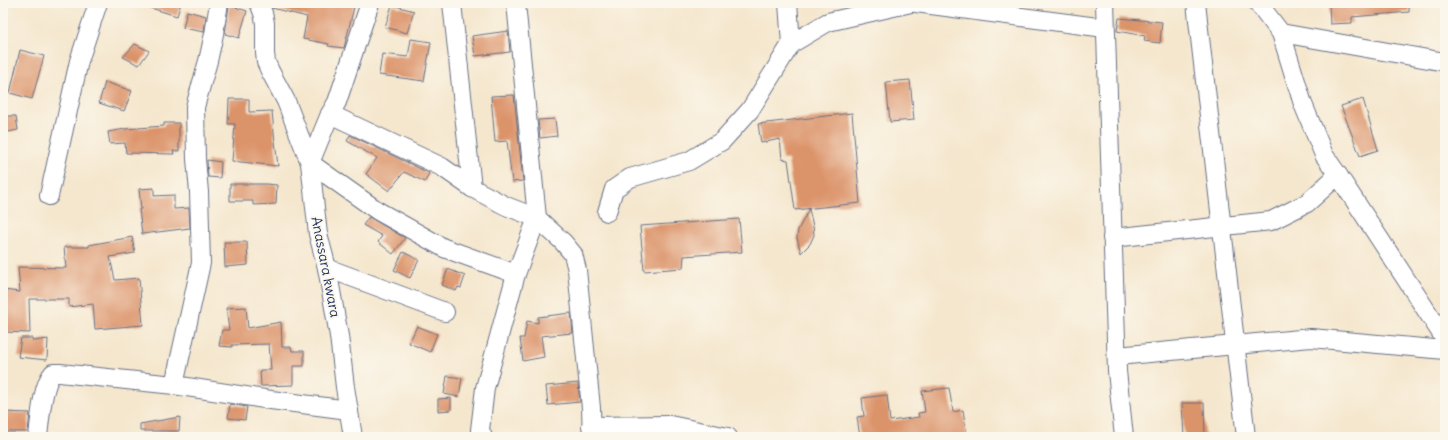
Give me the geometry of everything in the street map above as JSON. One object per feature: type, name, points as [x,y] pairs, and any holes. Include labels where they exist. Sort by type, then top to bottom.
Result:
[{"type":"street","points":[[49,196],[79,61],[98,3]]},
{"type":"street","points":[[174,385],[201,263],[195,107],[208,61],[219,3]]},
{"type":"street","name":"Anassara kwara","points":[[259,3],[265,23],[264,53],[266,62],[286,101],[310,163],[318,234],[327,268],[339,336],[353,437]]},
{"type":"street","points":[[370,3],[341,92],[330,114],[310,163],[378,211],[444,248],[516,274]]},
{"type":"street","points":[[452,3],[472,188]]},
{"type":"street","points":[[483,437],[480,430],[485,388],[516,274],[537,218],[516,3]]},
{"type":"street","points":[[788,3],[791,44]]},
{"type":"street","points":[[608,212],[614,189],[630,178],[688,161],[722,141],[750,110],[791,44],[828,22],[911,3]]},
{"type":"street","points":[[916,3],[1105,28]]},
{"type":"street","points":[[1105,3],[1117,370],[1124,437]]},
{"type":"street","points":[[1196,3],[1246,437]]},
{"type":"street","points":[[1258,3],[1281,34],[1303,104],[1324,155],[1445,339]]},
{"type":"street","points":[[1281,34],[1445,62]]},
{"type":"street","points":[[330,114],[442,167],[472,188],[506,206],[537,218],[563,242],[573,254],[577,270],[592,432],[670,425],[728,437]]},
{"type":"street","points":[[1112,238],[1271,222],[1307,203],[1338,175]]},
{"type":"street","points":[[327,268],[445,312]]},
{"type":"street","points":[[1117,356],[1311,338],[1445,350]]},
{"type":"street","points":[[38,437],[40,414],[47,383],[53,373],[174,385],[349,410]]},
{"type":"building","points":[[144,3],[181,3],[177,16],[144,6]]},
{"type":"building","points":[[270,3],[355,3],[344,48],[328,46],[329,44],[303,39],[307,17],[272,8]]},
{"type":"building","points":[[1409,3],[1409,12],[1352,17],[1352,23],[1330,24],[1329,5]]},
{"type":"building","points":[[229,5],[247,11],[239,38],[225,34]]},
{"type":"building","points":[[392,5],[414,11],[407,33],[385,27]]},
{"type":"building","points":[[187,11],[206,16],[204,32],[183,28]]},
{"type":"building","points":[[1119,18],[1162,22],[1160,43],[1144,41],[1145,36],[1117,31]]},
{"type":"building","points":[[508,31],[510,52],[475,56],[472,36]]},
{"type":"building","points":[[411,39],[431,42],[424,81],[379,75],[382,54],[408,57]]},
{"type":"building","points":[[135,44],[149,51],[139,65],[123,57]]},
{"type":"building","points":[[20,50],[44,56],[32,99],[10,93]]},
{"type":"building","points":[[910,80],[914,120],[890,122],[886,82]]},
{"type":"building","points":[[105,82],[132,91],[124,111],[99,103]]},
{"type":"building","points":[[514,95],[523,181],[512,182],[507,141],[495,142],[491,96]]},
{"type":"building","points":[[229,99],[249,99],[249,112],[272,111],[278,166],[232,161],[235,124],[228,124]]},
{"type":"building","points":[[1363,99],[1378,150],[1360,156],[1341,106]]},
{"type":"building","points":[[852,113],[860,203],[795,210],[788,160],[782,159],[780,139],[761,143],[758,124]]},
{"type":"building","points":[[3,116],[16,116],[18,130],[3,133]]},
{"type":"building","points":[[555,119],[557,136],[540,138],[538,120]]},
{"type":"building","points":[[164,123],[179,123],[179,151],[173,151],[174,154],[126,153],[125,143],[110,144],[108,132],[164,126]]},
{"type":"building","points":[[350,135],[429,173],[425,182],[404,172],[389,191],[366,174],[377,158],[347,141]]},
{"type":"building","points":[[207,160],[221,162],[220,178],[208,177]]},
{"type":"building","points":[[230,184],[277,185],[276,204],[253,205],[253,201],[230,201]]},
{"type":"building","points":[[154,188],[154,196],[174,195],[174,209],[189,208],[190,228],[142,234],[139,209],[141,209],[139,189]]},
{"type":"building","points":[[809,209],[814,235],[810,244],[801,253],[797,238],[798,230]]},
{"type":"building","points":[[369,217],[405,238],[393,254],[378,242],[382,236],[363,225]]},
{"type":"building","points":[[739,219],[742,252],[684,256],[683,268],[644,271],[640,226]]},
{"type":"building","points":[[132,237],[135,253],[110,257],[115,280],[139,278],[143,325],[95,329],[93,304],[69,307],[69,299],[29,299],[30,333],[3,332],[3,290],[20,292],[18,267],[66,268],[64,247],[89,247],[89,245]]},
{"type":"building","points":[[224,242],[247,242],[248,265],[225,267]]},
{"type":"building","points":[[403,252],[419,260],[410,278],[394,270]]},
{"type":"building","points":[[448,269],[465,276],[461,288],[458,287],[456,291],[442,285]]},
{"type":"building","points":[[246,307],[248,328],[281,322],[282,347],[291,347],[292,351],[304,351],[304,366],[293,366],[293,385],[261,386],[260,370],[271,370],[269,344],[232,345],[232,347],[219,346],[222,330],[229,330],[226,308]]},
{"type":"building","points":[[571,313],[573,333],[541,336],[544,357],[523,361],[520,338],[524,338],[527,321],[538,323],[538,317]]},
{"type":"building","points":[[417,326],[437,334],[430,352],[409,343]]},
{"type":"building","points":[[21,338],[32,338],[33,341],[48,339],[47,360],[18,357]]},
{"type":"building","points":[[447,376],[462,378],[459,397],[444,394]]},
{"type":"building","points":[[578,383],[580,402],[548,405],[546,386]]},
{"type":"building","points":[[949,388],[953,412],[963,410],[967,436],[860,437],[857,417],[864,416],[862,398],[887,395],[890,421],[919,417],[918,413],[925,412],[922,391]]},
{"type":"building","points":[[451,398],[451,410],[438,411],[438,399]]},
{"type":"building","points":[[1182,403],[1204,403],[1205,437],[1184,437]]},
{"type":"building","points":[[230,404],[247,407],[245,420],[228,418]]},
{"type":"building","points":[[3,412],[30,413],[28,432],[3,432]]},
{"type":"building","points":[[180,417],[179,431],[140,431],[140,424]]}]
